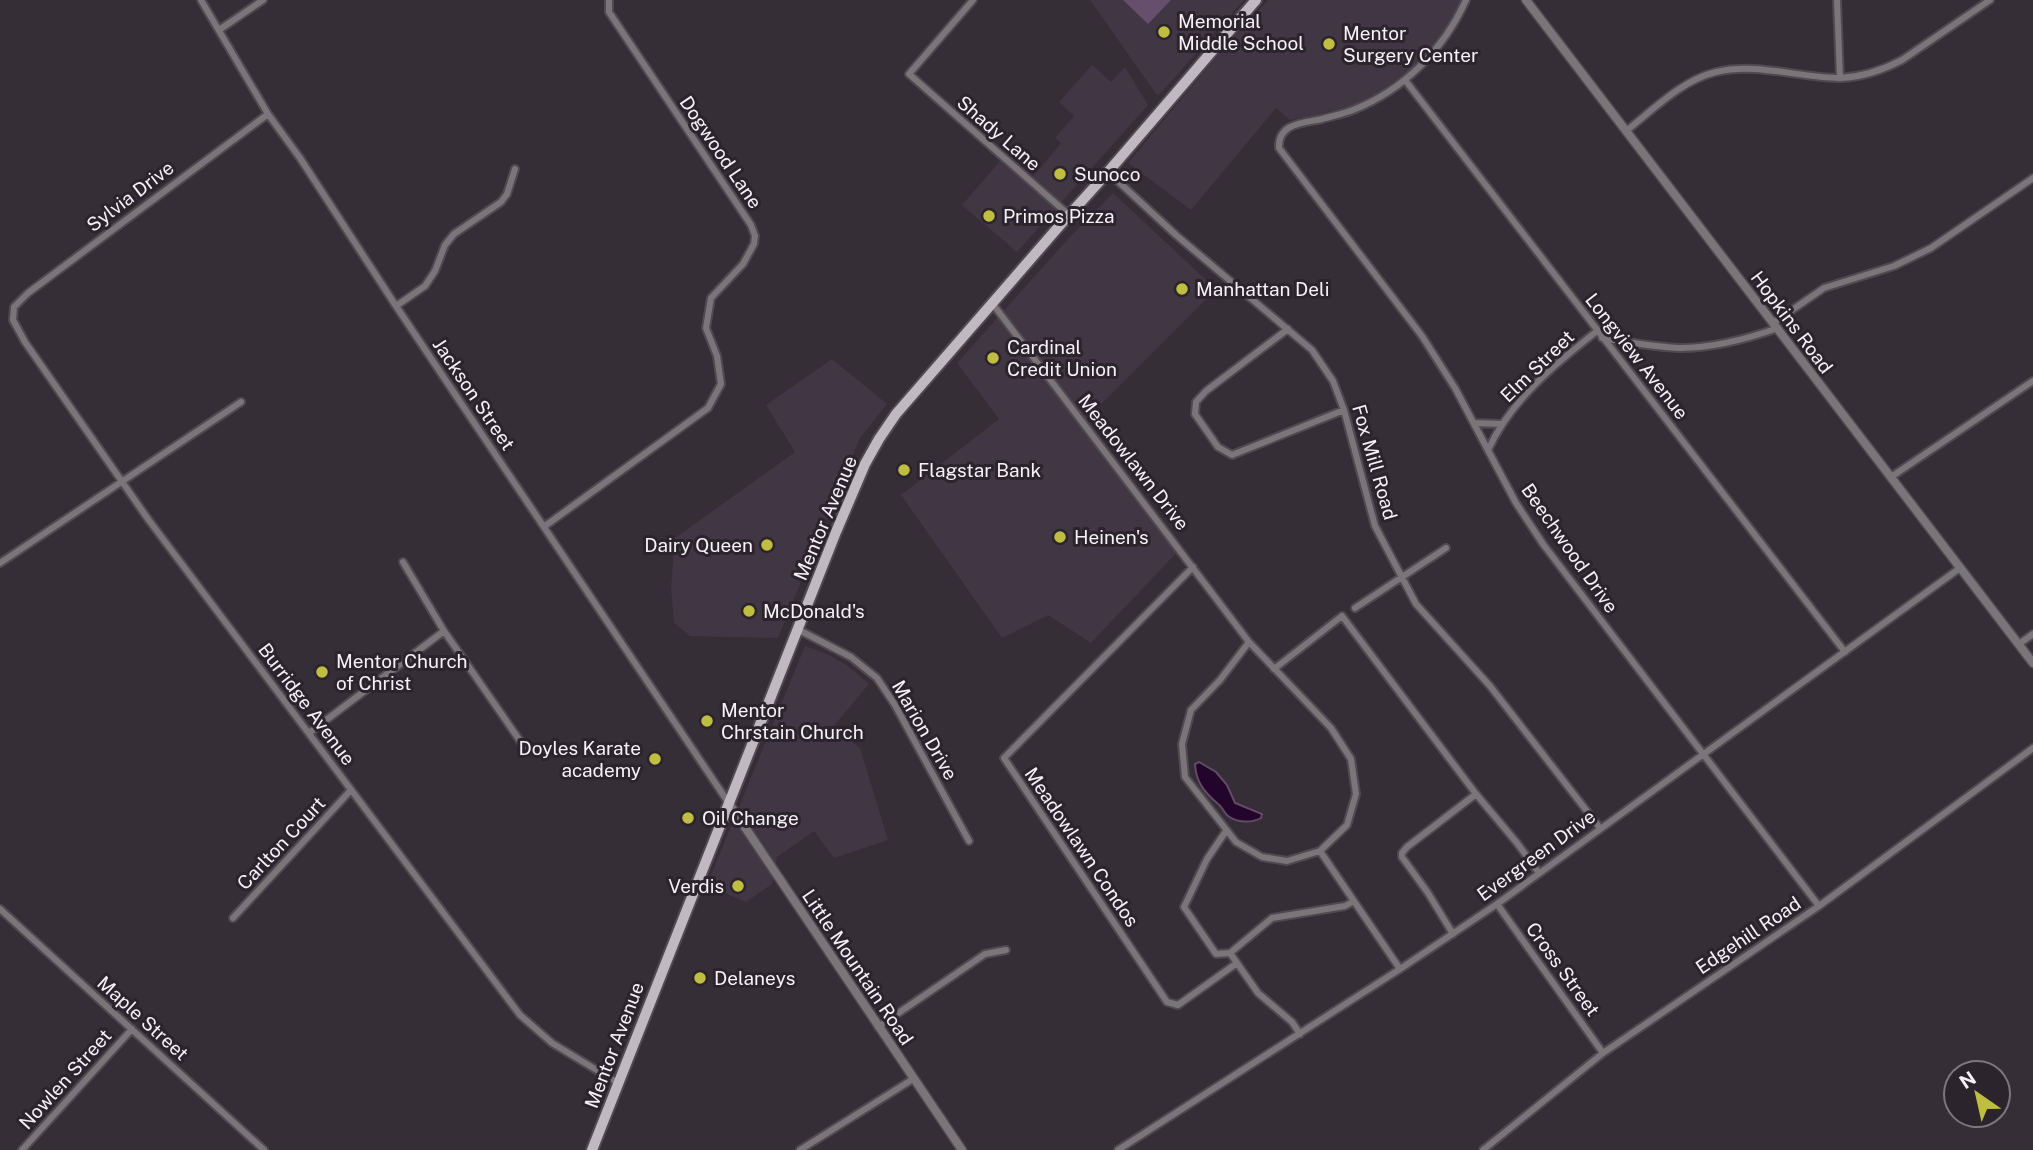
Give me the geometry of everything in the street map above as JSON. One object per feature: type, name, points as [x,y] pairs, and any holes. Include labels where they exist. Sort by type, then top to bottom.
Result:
[{"type":"main road","name":"Mentor Avenue","points":[[592,1150],[857,481],[879,439],[896,414],[1256,0]]},
{"type":"street","name":"Jackson Street","points":[[201,0],[268,114],[300,158],[728,802]]},
{"type":"street","points":[[219,30],[263,0]]},
{"type":"street","name":"Dogwood Lane","points":[[545,526],[708,408],[721,384],[717,356],[706,328],[711,298],[743,264],[754,244],[755,236],[751,225],[609,12],[609,0]]},
{"type":"street","name":"Shady Lane","points":[[973,0],[909,74],[1069,215]]},
{"type":"street","points":[[1405,80],[1441,45],[1466,0]]},
{"type":"street","name":"Hopkins Road","points":[[1526,0],[2033,663]]},
{"type":"street","points":[[1837,0],[1840,78]]},
{"type":"street","points":[[1626,131],[1672,94],[1715,72],[1759,70],[1840,78],[1874,72],[1902,60],[1990,0]]},
{"type":"street","name":"Beechwood Drive","points":[[1405,80],[1356,109],[1294,124],[1282,134],[1279,142],[1281,153],[1406,314],[1441,365],[1516,503],[1543,544],[1819,906]]},
{"type":"street","name":"Longview Avenue","points":[[1405,80],[1845,652]]},
{"type":"street","name":"Sylvia Drive","points":[[14,307],[28,293],[268,114]]},
{"type":"street","points":[[396,306],[425,286],[445,245],[454,234],[501,202],[507,194],[515,169]]},
{"type":"street","name":"Fox Mill Road","points":[[1108,172],[1176,235],[1312,350],[1333,381],[1345,410],[1375,526],[1416,604],[1490,686],[1600,828]]},
{"type":"street","name":"Elm Street","points":[[1602,338],[1682,348],[1716,345],[1776,326],[1824,288],[1886,269],[1931,248],[2033,178]]},
{"type":"street","name":"Meadowlawn Drive","points":[[992,303],[1249,642],[1331,728],[1351,759],[1356,794],[1347,825],[1320,851],[1287,861],[1262,857],[1236,842],[1185,777],[1182,744],[1191,710],[1220,680],[1249,642]]},
{"type":"street","name":"Burridge Avenue","points":[[14,307],[13,320],[25,342],[121,480],[520,1015],[552,1043],[618,1083]]},
{"type":"street","points":[[1288,329],[1206,391],[1196,402],[1195,414],[1218,447],[1232,456],[1345,410]]},
{"type":"street","name":"Elm Street","points":[[1488,450],[1502,424],[1529,392],[1551,369],[1597,331]]},
{"type":"street","points":[[1891,477],[2033,382]]},
{"type":"street","points":[[0,563],[241,402]]},
{"type":"street","name":"Elm Street","points":[[1474,423],[1502,424]]},
{"type":"street","points":[[1355,608],[1446,548]]},
{"type":"street","points":[[403,562],[444,631],[525,748]]},
{"type":"street","name":"Meadowlawn Condos","points":[[1193,567],[1004,758],[1167,1002],[1178,1005],[1237,963]]},
{"type":"street","name":"Evergreen Drive","points":[[1118,1150],[1400,970],[1497,904],[1960,568]]},
{"type":"street","points":[[1274,669],[1342,616],[1539,873]]},
{"type":"street","name":"Marion Drive","points":[[799,630],[839,650],[877,678],[901,715],[969,841]]},
{"type":"street","points":[[309,733],[444,631]]},
{"type":"street","points":[[2019,644],[2033,634]]},
{"type":"street","name":"Edgehill Road","points":[[1483,1150],[1603,1053],[1819,906],[2033,748]]},
{"type":"street","name":"Carlton Court","points":[[233,918],[351,790]]},
{"type":"street","points":[[1453,934],[1402,857],[1402,853],[1406,847],[1476,794]]},
{"type":"street","name":"Little Mountain Road","points":[[728,802],[962,1150]]},
{"type":"street","points":[[1227,831],[1207,859],[1184,908],[1216,954],[1230,953],[1272,918],[1345,906],[1354,901]]},
{"type":"street","points":[[1320,851],[1400,970]]},
{"type":"street","name":"Cross Street","points":[[1497,904],[1603,1053]]},
{"type":"street","name":"Maple Street","points":[[0,909],[260,1149]]},
{"type":"street","points":[[878,1027],[985,954],[1006,950]]},
{"type":"street","points":[[1230,953],[1258,993],[1292,1022],[1300,1034]]},
{"type":"street","name":"Nowlen Street","points":[[22,1150],[132,1029]]},
{"type":"street","points":[[800,1150],[913,1079]]},
{"type":"shaded area","name":"Memorial Middle School","points":[[1090,0],[1244,0],[1159,95]]},
{"type":"shaded area","points":[[1123,0],[1171,0],[1148,24]]},
{"type":"shaded area","points":[[1268,0],[1462,0],[1440,40],[1423,60],[1382,90],[1354,105],[1290,120],[1276,108],[1191,210],[1128,163],[1223,49]]},
{"type":"shaded area","points":[[1092,65],[1111,82],[1125,67],[1148,105],[1017,252],[962,205],[1000,161],[1027,184],[1061,143],[1055,138],[1074,116],[1059,102]]},
{"type":"shaded area","points":[[1113,193],[1216,289],[1086,419],[1182,547],[1091,643],[1048,615],[1002,638],[901,495],[999,419],[957,363],[1067,240]]},
{"type":"shaded area","points":[[832,359],[887,404],[860,438],[778,638],[690,636],[674,623],[671,588],[675,538],[795,452],[766,405]]},
{"type":"shaded area","points":[[805,646],[848,666],[869,684],[833,727],[860,748],[888,840],[834,858],[814,831],[777,857],[772,884],[746,902],[707,885]]},
{"type":"shaded area","points":[[1199,762],[1216,772],[1227,785],[1235,803],[1262,814],[1261,818],[1244,821],[1228,816],[1202,786],[1195,764]]},
{"type":"place","name":"Memorial Middle School","points":[[1164,32]]},
{"type":"place","name":"Mentor Surgery Center","points":[[1329,44]]},
{"type":"place","name":"Sunoco","points":[[1060,174]]},
{"type":"place","name":"Primos Pizza","points":[[989,216]]},
{"type":"place","name":"Manhattan Deli","points":[[1182,289]]},
{"type":"place","name":"Cardinal Credit Union","points":[[993,358]]},
{"type":"place","name":"Flagstar Bank","points":[[904,470]]},
{"type":"place","name":"Heinen's","points":[[1060,537]]},
{"type":"place","name":"Dairy Queen","points":[[767,545]]},
{"type":"place","name":"McDonald's","points":[[749,611]]},
{"type":"place","name":"Mentor Church of Christ","points":[[322,672]]},
{"type":"place","name":"Mentor Chrstain Church","points":[[707,721]]},
{"type":"place","name":"Doyles Karate academy","points":[[655,759]]},
{"type":"place","name":"Oil Change","points":[[688,818]]},
{"type":"place","name":"Verdis","points":[[738,886]]},
{"type":"place","name":"Delaneys","points":[[700,978]]}]
